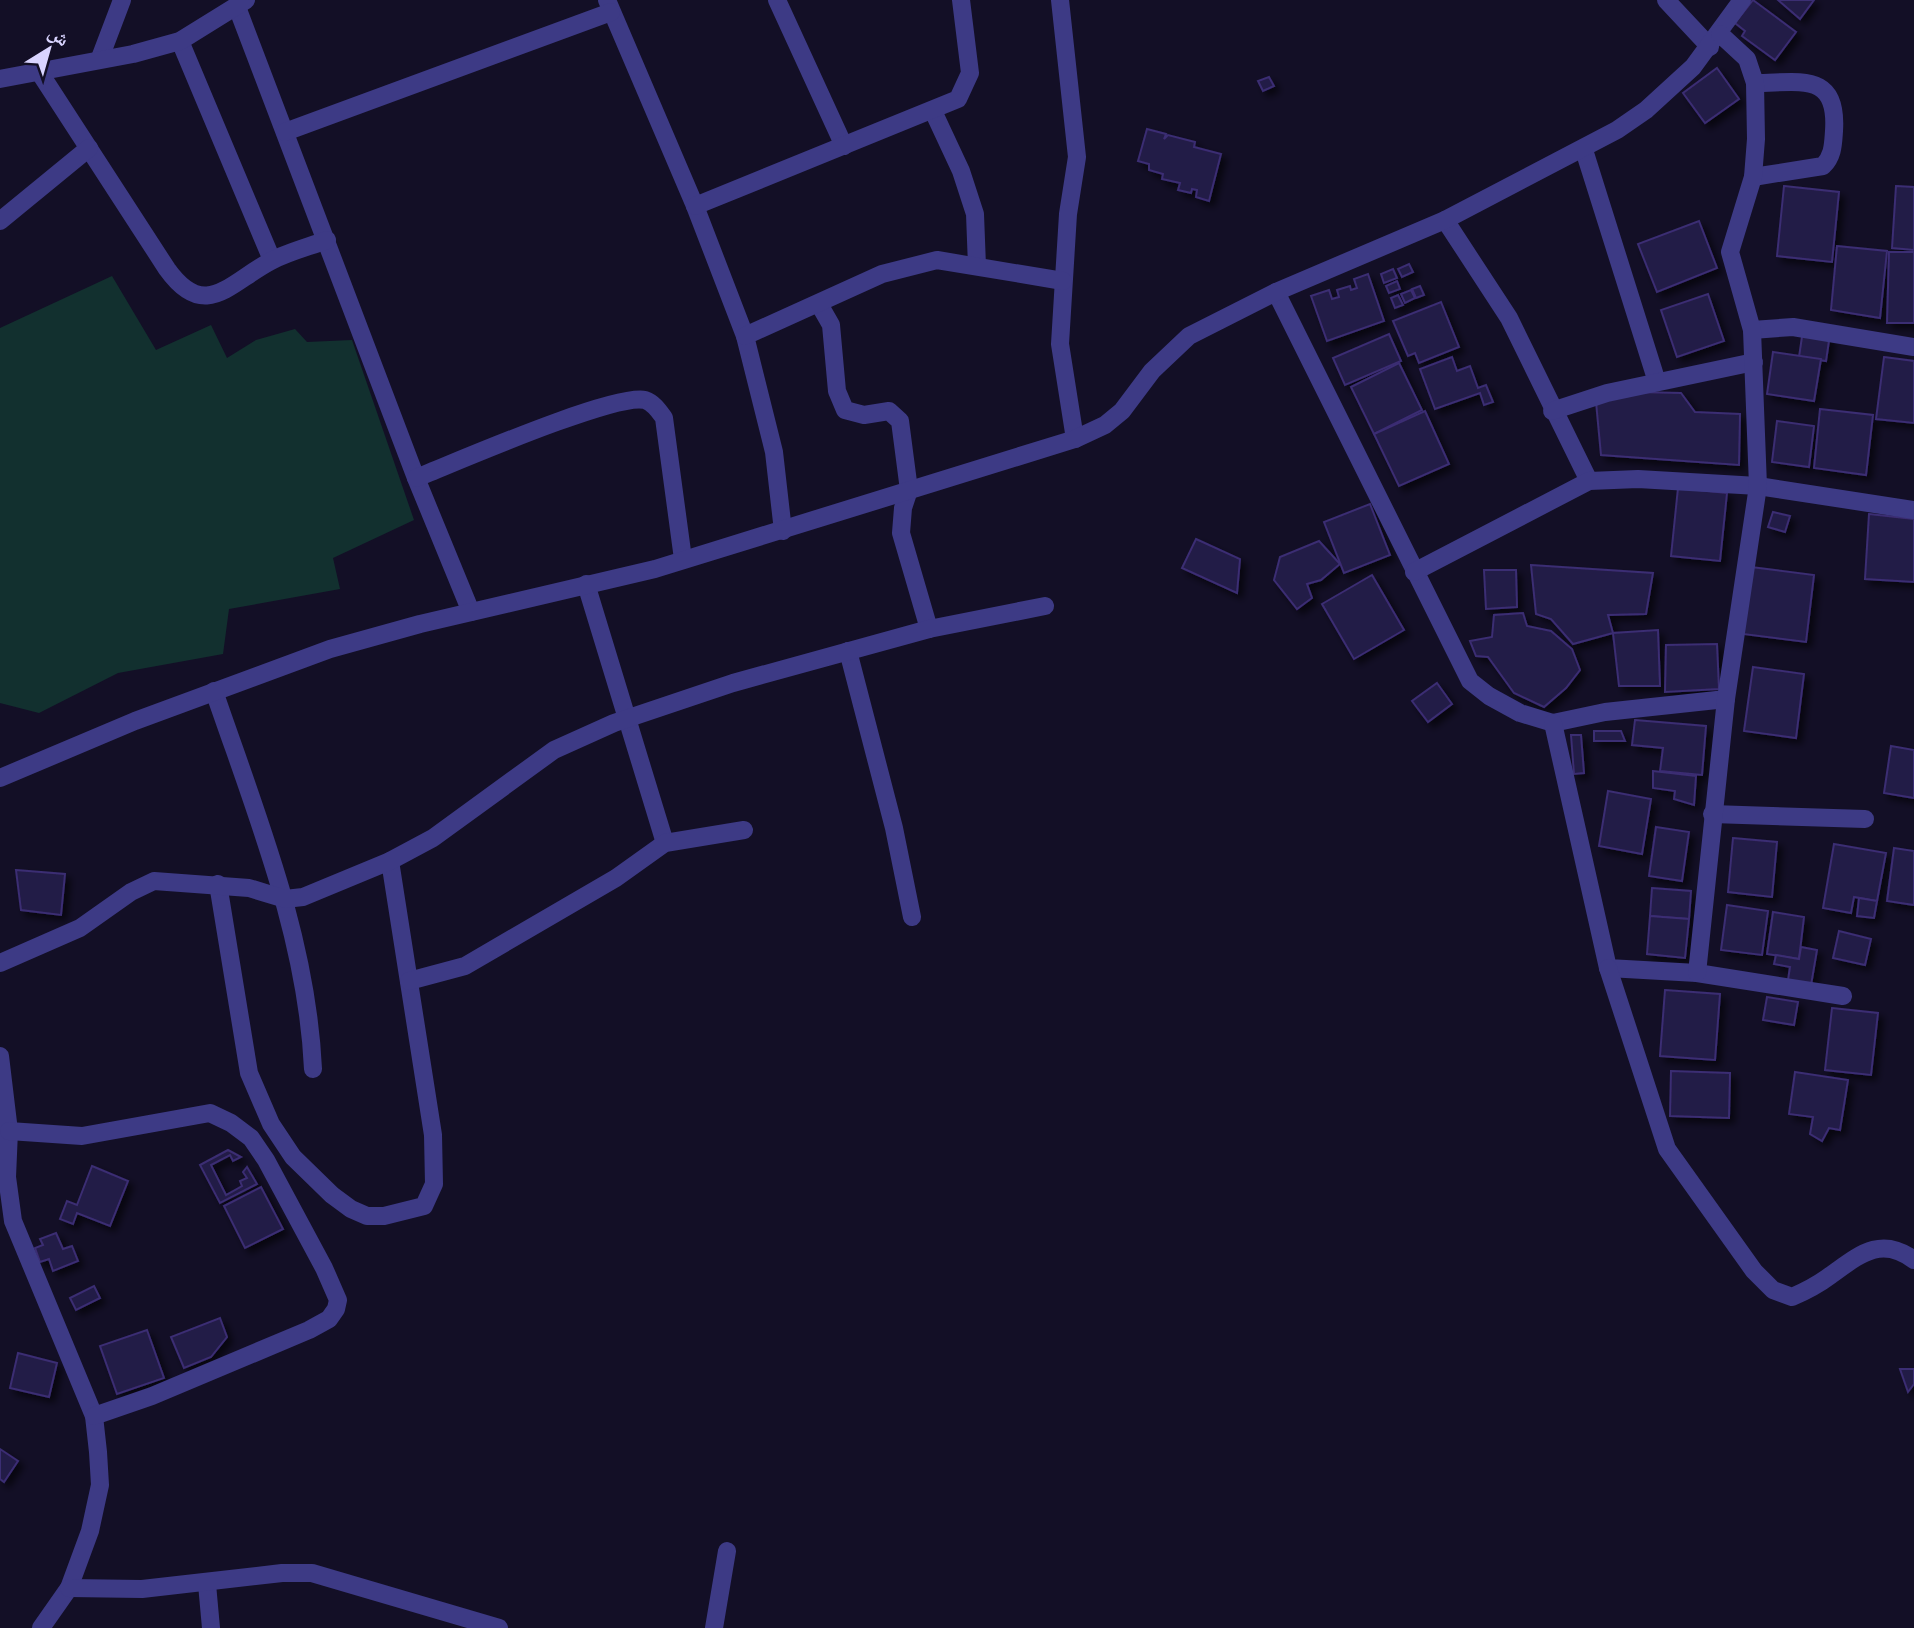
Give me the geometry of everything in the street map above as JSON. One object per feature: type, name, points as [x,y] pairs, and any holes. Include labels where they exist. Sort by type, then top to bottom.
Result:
[{"type":"street","points":[[100,58],[122,0]]},
{"type":"street","points":[[777,0],[844,146]]},
{"type":"street","points":[[695,206],[958,99],[970,73],[961,0]]},
{"type":"street","points":[[1060,0],[1077,157],[1068,214],[1060,344],[1074,439]]},
{"type":"street","points":[[1666,0],[1715,40],[1747,59],[1755,83],[1756,139],[1753,177],[1730,252],[1732,268],[1752,330],[1758,486],[1726,699],[1697,973]]},
{"type":"street","points":[[0,778],[214,691],[330,649],[471,612],[655,569],[1074,439],[1105,425],[1122,411],[1152,371],[1189,336],[1276,292],[1445,220],[1584,150],[1646,110],[1715,40],[1742,0]]},
{"type":"street","points":[[0,79],[100,58],[133,54],[180,41],[242,3],[285,132],[416,478],[471,612]]},
{"type":"street","points":[[285,132],[609,6],[695,206],[745,337],[774,452],[783,531]]},
{"type":"street","points":[[180,41],[272,260]]},
{"type":"street","points":[[38,70],[167,269],[190,294],[207,297],[223,291],[272,260],[327,240]]},
{"type":"street","points":[[1753,177],[1823,166],[1833,149],[1835,112],[1828,92],[1816,84],[1755,83]]},
{"type":"street","points":[[933,111],[961,171],[975,214],[977,266]]},
{"type":"street","points":[[0,221],[89,148]]},
{"type":"street","points":[[1584,150],[1657,382]]},
{"type":"street","points":[[1445,220],[1509,318],[1552,411],[1589,481]]},
{"type":"street","points":[[745,337],[882,274],[937,260],[1063,281]]},
{"type":"street","points":[[1276,292],[1470,681],[1489,696],[1520,713],[1553,723],[1605,712],[1726,699]]},
{"type":"street","points":[[818,304],[831,325],[839,402],[852,414],[864,415],[883,410],[897,416],[900,421],[909,490],[903,508],[901,533],[929,629]]},
{"type":"street","points":[[1752,330],[1804,328],[1914,347]]},
{"type":"street","points":[[1552,411],[1607,393],[1754,362]]},
{"type":"street","points":[[416,478],[592,410],[644,400],[657,407],[664,418],[683,559]]},
{"type":"street","points":[[1414,572],[1589,481],[1638,479],[1758,486],[1914,510]]},
{"type":"street","points":[[586,584],[665,843]]},
{"type":"street","points":[[0,963],[80,928],[131,892],[154,881],[249,888],[285,899],[303,897],[390,861],[456,823],[554,750],[614,723],[733,683],[929,629],[1045,606]]},
{"type":"street","points":[[848,651],[894,828],[912,917]]},
{"type":"street","points":[[214,691],[285,899],[311,1026],[313,1069]]},
{"type":"street","points":[[1553,723],[1608,968],[1667,1149],[1754,1271],[1773,1290],[1792,1297],[1816,1286],[1864,1251],[1885,1246],[1914,1260]]},
{"type":"street","points":[[1712,814],[1865,819]]},
{"type":"street","points":[[409,981],[465,966],[616,878],[665,843],[744,830]]},
{"type":"street","points":[[218,884],[244,1052],[256,1095],[293,1157],[332,1195],[368,1216],[384,1216],[421,1208],[427,1202],[434,1184],[433,1135],[390,861]]},
{"type":"street","points":[[1608,968],[1697,973],[1843,996]]},
{"type":"street","points":[[0,1056],[9,1131],[6,1222],[93,1416],[100,1485],[90,1531],[69,1588],[41,1628]]},
{"type":"street","points":[[9,1131],[82,1136],[210,1113],[231,1123],[251,1138],[266,1160],[324,1268],[338,1300],[336,1310],[329,1319],[309,1330],[152,1396],[93,1416]]},
{"type":"street","points":[[714,1628],[727,1551]]},
{"type":"street","points":[[69,1588],[142,1589],[207,1584],[282,1573],[312,1573],[499,1628]]},
{"type":"street","points":[[207,1584],[211,1628]]},
{"type":"green space","points":[[112,276],[156,350],[211,325],[227,358],[256,340],[295,329],[307,342],[352,340],[414,520],[333,558],[340,589],[229,609],[223,654],[118,673],[39,713],[0,703],[0,328]]},
{"type":"building","points":[[1753,0],[1796,32],[1775,60],[1742,36],[1745,31],[1735,23]]},
{"type":"building","points":[[1778,0],[1814,0],[1800,19]]},
{"type":"building","points":[[1717,68],[1739,99],[1705,123],[1683,93]]},
{"type":"building","points":[[1269,77],[1274,86],[1263,91],[1258,81]]},
{"type":"building","points":[[1147,129],[1166,134],[1164,139],[1168,135],[1195,142],[1194,147],[1221,154],[1209,201],[1196,197],[1197,190],[1192,189],[1191,193],[1178,190],[1180,183],[1162,179],[1163,174],[1149,170],[1149,164],[1138,161]]},
{"type":"building","points":[[1784,186],[1839,192],[1832,262],[1777,256]]},
{"type":"building","points":[[1896,186],[1914,187],[1914,250],[1892,248]]},
{"type":"building","points":[[1699,221],[1717,268],[1657,292],[1638,244]]},
{"type":"building","points":[[1837,246],[1887,251],[1880,318],[1831,310]]},
{"type":"building","points":[[1889,252],[1914,252],[1914,323],[1887,323]]},
{"type":"building","points":[[1409,264],[1413,272],[1402,277],[1398,269]]},
{"type":"building","points":[[1393,269],[1397,278],[1384,283],[1381,274]]},
{"type":"building","points":[[1368,274],[1384,321],[1327,341],[1311,296],[1329,290],[1332,299],[1339,297],[1337,290],[1350,286],[1351,290],[1357,288],[1354,279]]},
{"type":"building","points":[[1397,281],[1400,289],[1389,293],[1386,286]]},
{"type":"building","points":[[1420,286],[1424,295],[1416,298],[1412,289]]},
{"type":"building","points":[[1411,290],[1415,298],[1405,303],[1401,294]]},
{"type":"building","points":[[1708,294],[1724,341],[1677,357],[1661,310]]},
{"type":"building","points":[[1398,295],[1403,305],[1395,308],[1391,298]]},
{"type":"building","points":[[1441,302],[1459,347],[1419,363],[1415,353],[1408,356],[1393,321]]},
{"type":"building","points":[[1803,330],[1830,334],[1826,361],[1799,357]]},
{"type":"building","points":[[1389,334],[1401,361],[1345,385],[1333,358]]},
{"type":"building","points":[[1773,352],[1821,359],[1814,401],[1767,394]]},
{"type":"building","points":[[1452,357],[1457,371],[1470,366],[1478,388],[1486,385],[1493,402],[1484,405],[1480,393],[1435,409],[1420,369]]},
{"type":"building","points":[[1884,357],[1914,361],[1914,423],[1876,419]]},
{"type":"building","points":[[1399,363],[1422,410],[1374,434],[1351,387]]},
{"type":"building","points":[[1595,391],[1681,393],[1695,412],[1740,414],[1739,465],[1601,455]]},
{"type":"building","points":[[1820,409],[1873,415],[1866,475],[1814,468]]},
{"type":"building","points":[[1425,411],[1449,464],[1399,486],[1374,434]]},
{"type":"building","points":[[1777,421],[1814,426],[1809,467],[1772,462]]},
{"type":"building","points":[[1678,488],[1727,493],[1720,561],[1671,556]]},
{"type":"building","points":[[1370,504],[1390,555],[1344,573],[1324,522]]},
{"type":"building","points":[[1773,512],[1790,516],[1785,532],[1768,527]]},
{"type":"building","points":[[1869,514],[1914,519],[1914,582],[1865,579]]},
{"type":"building","points":[[1196,539],[1240,559],[1237,593],[1182,568]]},
{"type":"building","points":[[1319,541],[1340,564],[1321,580],[1307,584],[1312,598],[1297,609],[1274,580],[1280,557]]},
{"type":"building","points":[[1531,565],[1653,573],[1646,614],[1608,615],[1613,633],[1573,644],[1551,619],[1536,614]]},
{"type":"building","points":[[1751,567],[1814,575],[1806,642],[1743,634]]},
{"type":"building","points":[[1484,570],[1516,570],[1517,607],[1486,609]]},
{"type":"building","points":[[1372,575],[1404,630],[1354,659],[1322,604]]},
{"type":"building","points":[[1523,613],[1527,626],[1551,631],[1572,649],[1580,670],[1566,688],[1544,707],[1514,693],[1488,657],[1476,656],[1470,641],[1492,637],[1494,615]]},
{"type":"building","points":[[1658,630],[1660,686],[1619,686],[1613,633]]},
{"type":"building","points":[[1717,644],[1719,689],[1665,692],[1666,645]]},
{"type":"building","points":[[1753,667],[1804,674],[1796,738],[1744,731]]},
{"type":"building","points":[[1437,683],[1452,704],[1428,722],[1412,701]]},
{"type":"building","points":[[1635,720],[1706,726],[1702,775],[1660,771],[1663,748],[1632,745]]},
{"type":"building","points":[[1594,731],[1621,731],[1625,741],[1594,741]]},
{"type":"building","points":[[1571,735],[1581,735],[1584,773],[1574,774]]},
{"type":"building","points":[[1891,746],[1914,750],[1914,798],[1884,793]]},
{"type":"building","points":[[1653,771],[1696,776],[1694,805],[1674,799],[1675,791],[1653,788]]},
{"type":"building","points":[[1608,791],[1651,799],[1642,854],[1599,846]]},
{"type":"building","points":[[1656,827],[1689,832],[1682,881],[1649,876]]},
{"type":"building","points":[[1733,838],[1777,842],[1772,897],[1728,892]]},
{"type":"building","points":[[1834,844],[1886,853],[1877,901],[1854,897],[1851,913],[1823,908]]},
{"type":"building","points":[[1894,848],[1914,851],[1914,905],[1887,901]]},
{"type":"building","points":[[16,870],[65,874],[61,915],[21,910]]},
{"type":"building","points":[[1652,888],[1691,891],[1689,919],[1650,916]]},
{"type":"building","points":[[1859,898],[1877,901],[1874,918],[1857,916]]},
{"type":"building","points":[[1727,905],[1768,911],[1762,955],[1721,950]]},
{"type":"building","points":[[1773,912],[1804,917],[1799,959],[1767,954]]},
{"type":"building","points":[[1650,916],[1689,919],[1685,958],[1647,954]]},
{"type":"building","points":[[1839,931],[1871,939],[1865,965],[1833,958]]},
{"type":"building","points":[[1801,947],[1817,950],[1810,991],[1788,980],[1790,967],[1774,964],[1776,955],[1799,959]]},
{"type":"building","points":[[1665,990],[1720,994],[1715,1060],[1660,1056]]},
{"type":"building","points":[[1767,997],[1798,1002],[1794,1025],[1763,1020]]},
{"type":"building","points":[[1832,1008],[1878,1013],[1871,1075],[1825,1070]]},
{"type":"building","points":[[1671,1071],[1730,1073],[1729,1118],[1670,1116]]},
{"type":"building","points":[[1795,1072],[1848,1080],[1840,1130],[1829,1128],[1822,1141],[1810,1134],[1813,1117],[1789,1114]]},
{"type":"building","points":[[228,1150],[241,1157],[233,1161],[230,1155],[211,1165],[226,1195],[242,1186],[240,1181],[247,1178],[243,1172],[247,1167],[257,1184],[220,1203],[200,1165]]},
{"type":"building","points":[[92,1166],[128,1181],[110,1226],[77,1213],[73,1224],[60,1219],[67,1201],[77,1205]]},
{"type":"building","points":[[261,1187],[283,1229],[245,1248],[224,1206]]},
{"type":"building","points":[[56,1233],[63,1249],[72,1246],[78,1261],[53,1271],[49,1259],[40,1262],[35,1248],[43,1245],[40,1239]]},
{"type":"building","points":[[94,1286],[100,1298],[76,1310],[70,1298]]},
{"type":"building","points":[[220,1318],[227,1337],[211,1357],[184,1368],[171,1337]]},
{"type":"building","points":[[147,1330],[164,1378],[117,1394],[100,1346]]},
{"type":"building","points":[[18,1353],[57,1363],[49,1397],[10,1388]]},
{"type":"building","points":[[1900,1369],[1914,1369],[1914,1384],[1908,1392]]},
{"type":"building","points":[[0,1449],[18,1461],[4,1482],[0,1479]]}]
